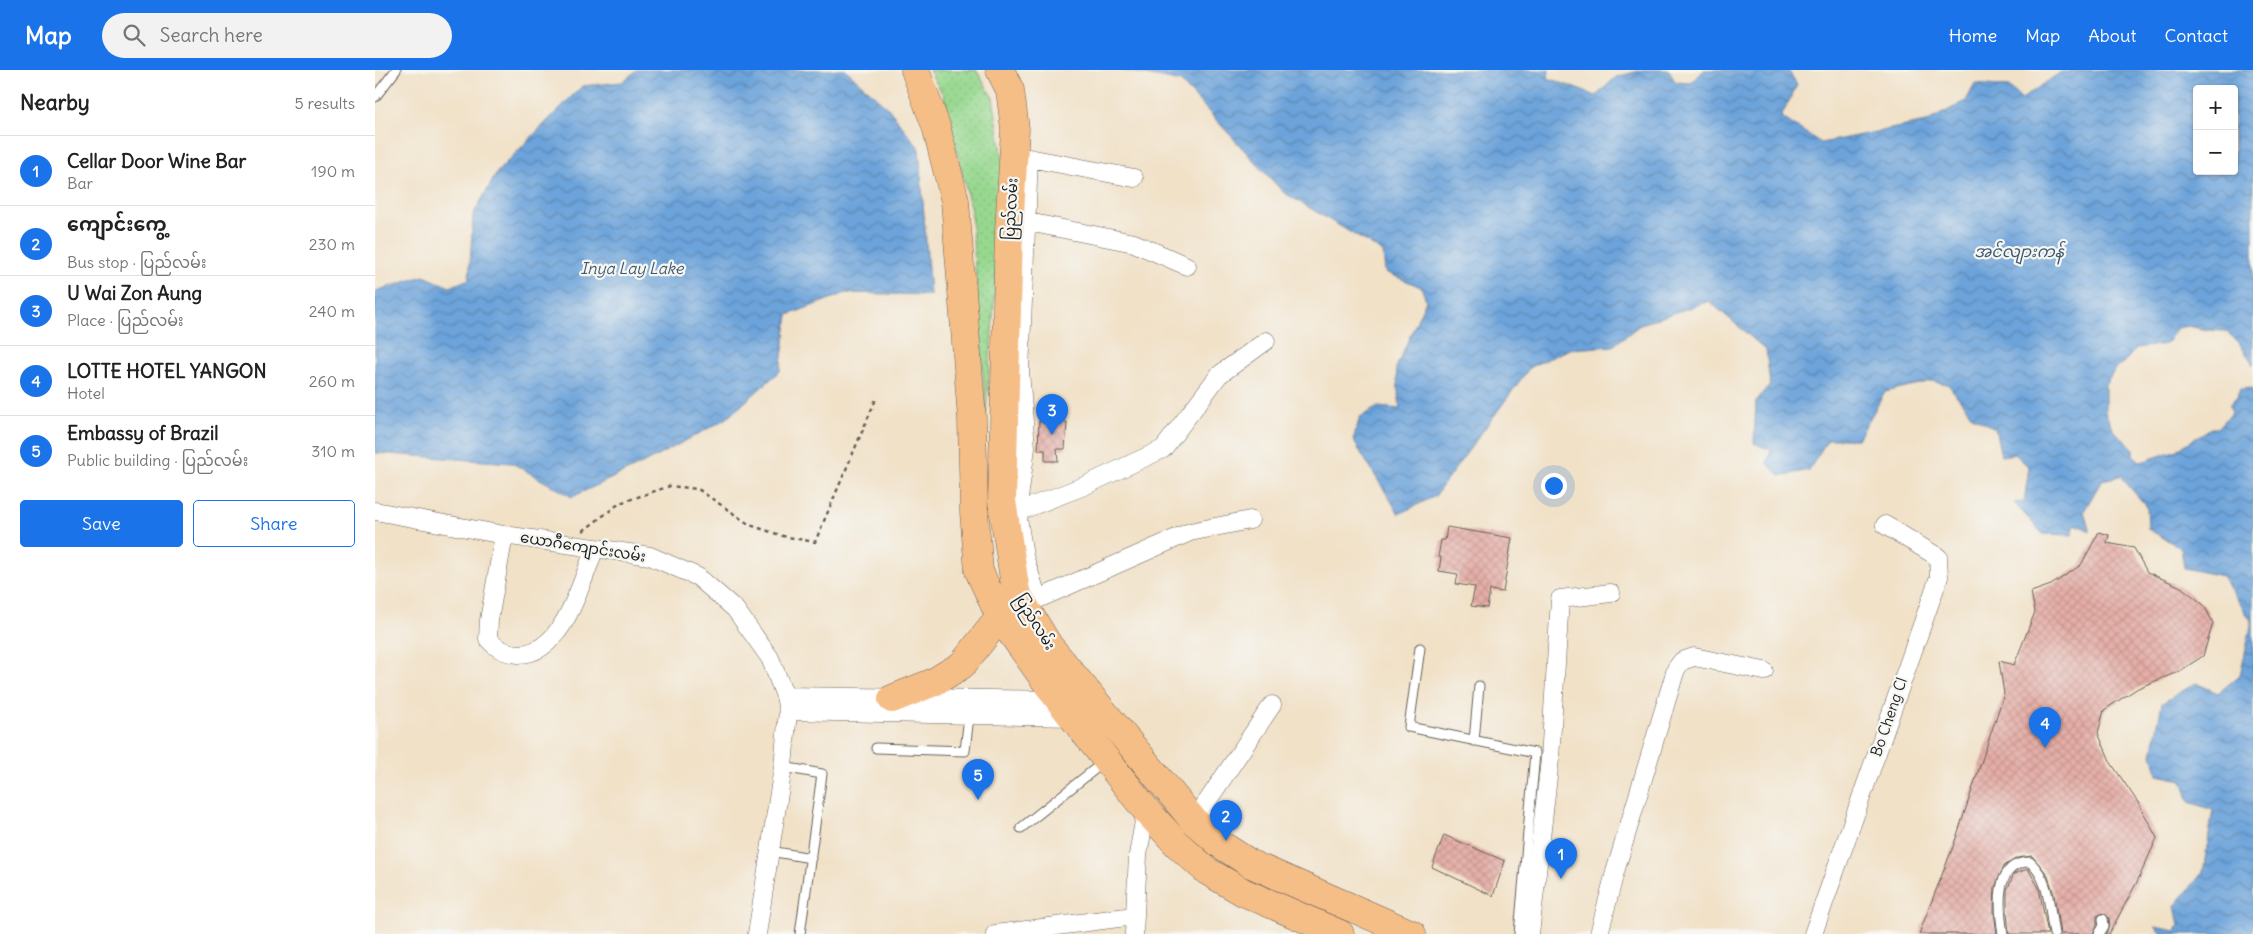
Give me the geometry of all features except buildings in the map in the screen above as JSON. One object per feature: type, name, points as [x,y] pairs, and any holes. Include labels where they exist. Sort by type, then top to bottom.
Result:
[{"type":"highway","name":"ပြည်လမ်း","points":[[915,70],[936,126],[955,200],[971,409],[974,512],[979,571],[1000,617],[1071,700],[1194,821],[1220,844],[1251,864],[1412,934]]},
{"type":"highway","name":"ပြည်လမ်း","points":[[999,70],[1009,90],[1015,129],[1019,226],[1001,501],[1016,592],[1049,646],[1071,700],[1107,760],[1146,810],[1177,844],[1207,871],[1243,892],[1340,934]]},
{"type":"highway","points":[[892,699],[934,682],[962,665],[1000,617]]},
{"type":"street","points":[[1134,178],[1029,158],[1019,226],[1020,371],[1026,448],[1017,512],[1024,556],[1038,599],[1190,532],[1250,520]]},
{"type":"street","points":[[1019,226],[1134,243],[1187,266]]},
{"type":"street","points":[[1017,512],[1084,486],[1163,449],[1219,375],[1266,341]]},
{"type":"street","name":"ယောဂီကျောင်းလမ်း","points":[[375,511],[504,535],[650,556],[698,577],[735,609],[770,658],[786,704],[783,767],[757,934]]},
{"type":"street","name":"Bo Cheng Cl","points":[[1813,934],[1939,577],[1938,557],[1885,525]]},
{"type":"street","points":[[504,535],[489,620],[488,639],[498,650],[513,654],[527,654],[541,649],[554,638],[565,619],[595,548]]},
{"type":"street","points":[[1531,934],[1550,759],[1560,599],[1611,593]]},
{"type":"street","points":[[1599,934],[1615,872],[1676,669],[1682,661],[1694,657],[1764,672]]},
{"type":"street","points":[[786,704],[892,699],[1071,700]]},
{"type":"street","points":[[786,704],[969,716],[1071,700]]},
{"type":"street","points":[[1194,821],[1272,705]]},
{"type":"street","points":[[1133,934],[1138,855],[1146,810]]},
{"type":"street","points":[[995,934],[1134,916]]},
{"type":"lane","points":[[375,97],[396,70]]},
{"type":"lane","points":[[1420,648],[1409,727],[1535,753],[1519,934]]},
{"type":"lane","points":[[1474,741],[1479,686]]},
{"type":"lane","points":[[876,748],[965,751],[969,716]]},
{"type":"lane","points":[[1021,828],[1107,760]]},
{"type":"lane","points":[[783,767],[822,774],[800,934]]},
{"type":"lane","points":[[770,851],[811,858]]},
{"type":"lane","points":[[2003,934],[2000,914],[2001,886],[2008,870],[2019,862],[2030,862],[2045,881],[2054,934]]},
{"type":"lane","points":[[2099,934],[2104,926],[2103,919]]},
{"type":"path","points":[[566,544],[620,503],[670,486],[698,488],[750,525],[783,536],[815,542],[876,399]]},
{"type":"green space","points":[[929,70],[976,70],[993,98],[1004,165],[986,415],[971,211],[944,96]]},
{"type":"water","name":"Inya Lay Lake","points":[[637,70],[846,70],[888,108],[919,148],[930,295],[846,293],[788,315],[780,371],[726,419],[644,463],[572,497],[512,463],[375,453],[375,291],[424,276],[450,287],[469,279],[473,215],[498,171],[582,86],[622,82]]},
{"type":"water","name":"အင်လျားကန်","points":[[1122,70],[1549,70],[1548,78],[1596,96],[1616,77],[1643,70],[1669,70],[1675,82],[1691,83],[1704,70],[1788,70],[1797,85],[1781,117],[1821,143],[1926,122],[1966,101],[1975,84],[2009,87],[2022,99],[2061,72],[2102,70],[2253,70],[2253,365],[2238,341],[2225,331],[2188,326],[2177,328],[2166,344],[2136,348],[2123,364],[2116,368],[2105,384],[2105,412],[2113,430],[2133,448],[2133,455],[2141,462],[2177,450],[2211,428],[2217,428],[2232,412],[2229,406],[2237,397],[2240,389],[2253,388],[2253,934],[2162,934],[2155,927],[2176,931],[2179,925],[2175,906],[2203,872],[2213,810],[2189,802],[2182,780],[2158,775],[2152,754],[2162,703],[2196,683],[2218,693],[2240,675],[2252,622],[2222,576],[2184,568],[2181,548],[2148,529],[2147,507],[2120,476],[2102,480],[2084,511],[2090,531],[2075,524],[2072,535],[2043,534],[2014,503],[2024,502],[2029,467],[2015,454],[2001,456],[1995,428],[1973,417],[1948,384],[1931,381],[1885,392],[1858,439],[1828,439],[1809,470],[1780,476],[1767,463],[1771,450],[1754,443],[1756,401],[1770,385],[1766,350],[1709,301],[1641,324],[1613,346],[1570,349],[1530,367],[1435,496],[1399,514],[1353,440],[1360,417],[1378,407],[1400,409],[1396,368],[1426,300],[1421,287],[1385,272],[1383,252],[1283,192],[1181,82]]},
{"type":"place","name":"U Wai Zon Aung","points":[[1052,435]]},
{"type":"place","name":"LOTTE HOTEL YANGON","points":[[2045,748]]},
{"type":"place","name":"Embassy of Brazil","points":[[978,800]]},
{"type":"place","name":"ကျောင်းကွေ့","points":[[1226,841]]},
{"type":"place","name":"Cellar Door Wine Bar","points":[[1561,879]]}]
